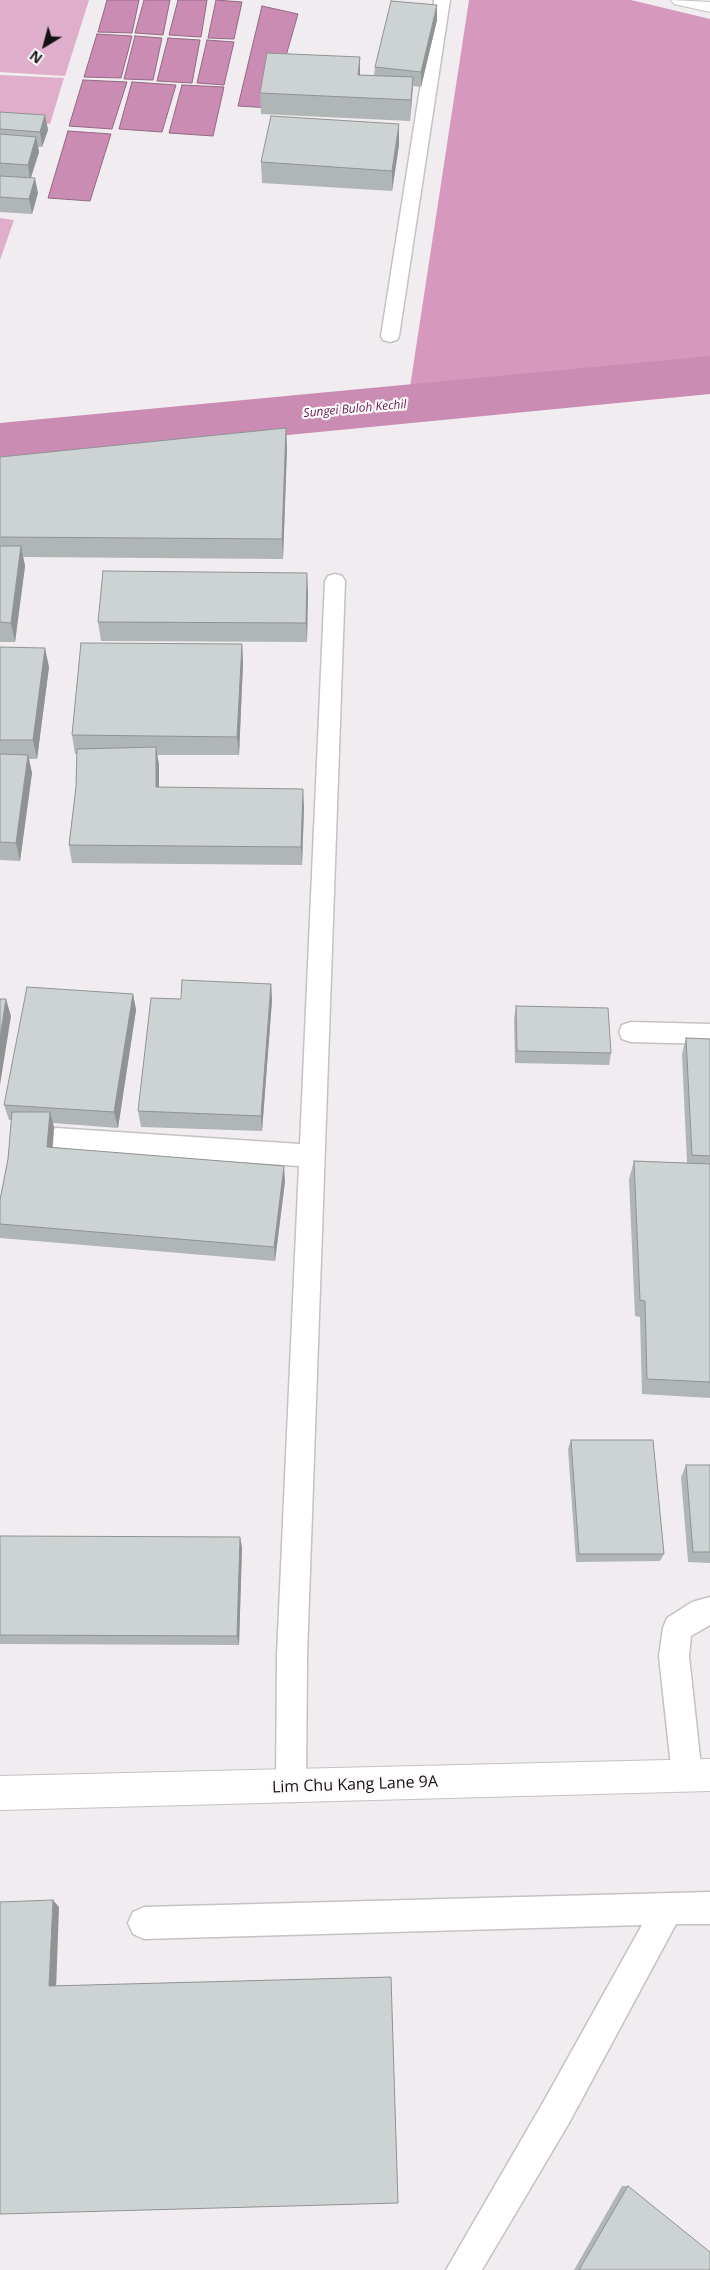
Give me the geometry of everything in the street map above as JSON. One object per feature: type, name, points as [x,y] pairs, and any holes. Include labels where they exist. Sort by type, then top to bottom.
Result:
[{"type":"street","points":[[680,0],[710,7]]},
{"type":"street","name":"Lim Chu Kang Lane 9A","points":[[0,1793],[698,1776]]},
{"type":"lane","points":[[390,336],[438,16],[442,0]]},
{"type":"lane","points":[[291,1787],[292,1655],[335,581]]},
{"type":"lane","points":[[630,1032],[710,1034]]},
{"type":"lane","points":[[56,1139],[312,1156]]},
{"type":"lane","points":[[698,1776],[674,1656],[677,1628],[702,1612],[710,1611]]},
{"type":"lane","points":[[144,1923],[710,1908]]},
{"type":"lane","points":[[463,2270],[557,2111],[667,1910]]},
{"type":"shaded area","points":[[0,0],[89,0],[65,76],[0,72]]},
{"type":"shaded area","points":[[107,0],[139,0],[132,33],[98,32]]},
{"type":"shaded area","points":[[144,0],[170,0],[163,35],[135,33]]},
{"type":"shaded area","points":[[178,0],[207,0],[201,37],[169,35]]},
{"type":"shaded area","points":[[216,0],[242,2],[234,39],[208,38]]},
{"type":"shaded area","points":[[469,0],[631,0],[710,19],[710,359],[410,387]]},
{"type":"shaded area","points":[[262,6],[298,14],[271,108],[238,106]]},
{"type":"shaded area","points":[[97,34],[132,36],[121,78],[84,77]]},
{"type":"shaded area","points":[[135,36],[162,38],[153,80],[124,79]]},
{"type":"shaded area","points":[[168,38],[200,40],[192,83],[157,81]]},
{"type":"shaded area","points":[[207,40],[234,42],[224,85],[197,83]]},
{"type":"shaded area","points":[[0,75],[64,78],[50,124],[0,121]]},
{"type":"shaded area","points":[[83,80],[127,82],[112,129],[69,126]]},
{"type":"shaded area","points":[[132,82],[176,85],[162,132],[119,129]]},
{"type":"shaded area","points":[[182,85],[224,87],[213,136],[169,133]]},
{"type":"shaded area","points":[[68,131],[111,134],[90,201],[48,198]]},
{"type":"shaded area","points":[[0,218],[14,220],[0,260]]},
{"type":"building","points":[[391,1],[437,5],[421,72],[375,67]]},
{"type":"building","points":[[267,53],[360,57],[358,75],[413,77],[411,100],[260,93]]},
{"type":"building","points":[[0,112],[45,115],[40,132],[0,129]]},
{"type":"building","points":[[271,116],[399,124],[392,171],[261,162]]},
{"type":"building","points":[[0,134],[36,137],[28,165],[0,163]]},
{"type":"building","points":[[0,176],[35,178],[29,199],[0,197]]},
{"type":"building","points":[[286,428],[282,539],[0,537],[0,457]]},
{"type":"building","points":[[0,546],[21,546],[11,623],[0,622]]},
{"type":"building","points":[[103,571],[307,573],[306,623],[98,622]]},
{"type":"building","points":[[81,643],[242,644],[237,737],[72,735]]},
{"type":"building","points":[[0,647],[45,648],[33,740],[0,740]]},
{"type":"building","points":[[156,747],[156,787],[303,789],[301,847],[69,845],[76,787],[77,749]]},
{"type":"building","points":[[0,754],[28,755],[16,843],[0,842]]},
{"type":"building","points":[[182,980],[271,984],[261,1116],[138,1111],[151,998],[181,999]]},
{"type":"building","points":[[27,987],[133,994],[114,1112],[4,1105]]},
{"type":"building","points":[[0,999],[6,999],[0,1038]]},
{"type":"building","points":[[516,1006],[608,1008],[611,1053],[517,1051]]},
{"type":"building","points":[[686,1038],[710,1039],[710,1156],[692,1155]]},
{"type":"building","points":[[12,1112],[50,1112],[47,1147],[284,1166],[274,1247],[0,1224],[0,1200],[8,1159]]},
{"type":"building","points":[[634,1161],[710,1164],[710,1382],[647,1379],[645,1301],[640,1300]]},
{"type":"building","points":[[571,1440],[653,1440],[664,1554],[579,1554]]},
{"type":"building","points":[[686,1465],[710,1465],[710,1552],[693,1552]]},
{"type":"building","points":[[0,1536],[240,1537],[237,1636],[0,1635]]},
{"type":"building","points":[[53,1900],[49,1986],[391,1977],[398,2203],[0,2214],[0,1902]]},
{"type":"building","points":[[628,2186],[710,2252],[710,2270],[579,2270]]},
{"type":"waterway","name":"Sungei Buloh Kechil","points":[[0,443],[710,375]]}]
